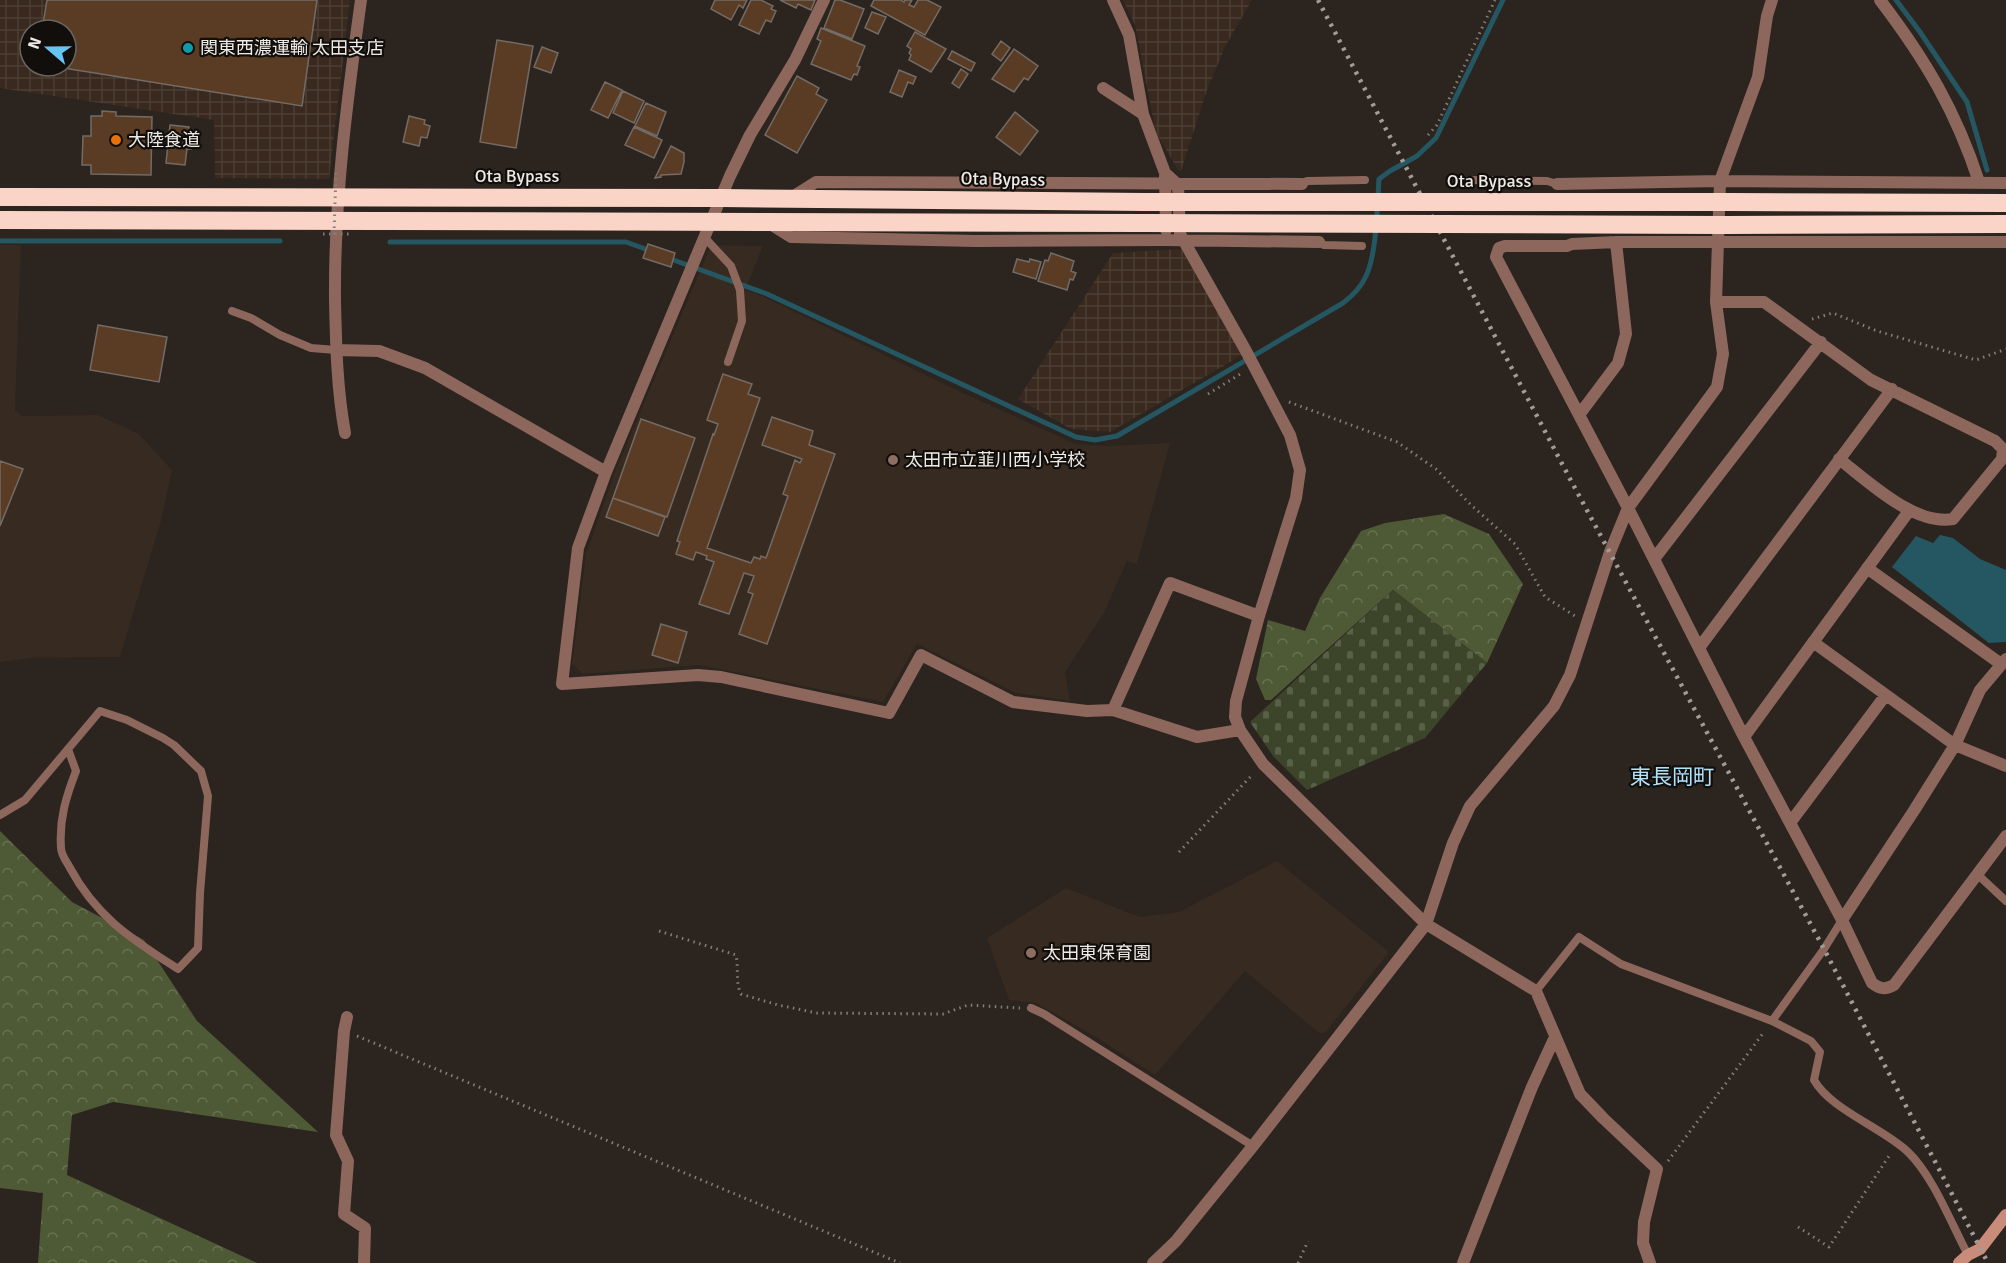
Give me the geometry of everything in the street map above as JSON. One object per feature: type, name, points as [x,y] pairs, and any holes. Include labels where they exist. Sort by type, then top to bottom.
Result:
[{"type":"highway","name":"Ota Bypass","points":[[0,197],[2006,203]]},
{"type":"highway","points":[[0,220],[336,231],[708,229],[766,221],[2006,224]]},
{"type":"main road","points":[[1963,1259],[1980,1249],[2006,1215]]},
{"type":"street","points":[[345,433],[336,350],[337,197],[361,0]]},
{"type":"street","points":[[824,0],[795,60],[750,135],[721,198],[606,472],[578,548],[562,684],[698,675],[721,677],[889,712],[921,655],[1013,702],[1087,711],[1113,710],[1197,737],[1240,730]]},
{"type":"street","points":[[1113,0],[1129,35],[1143,114],[1170,180],[1166,234],[1184,240],[1251,359],[1290,435],[1300,470],[1296,498],[1236,701],[1235,717],[1240,730],[1263,764],[1426,924],[1536,991],[1580,1094],[1657,1169],[1644,1222],[1643,1243],[1650,1263]]},
{"type":"street","points":[[1153,1263],[1176,1241],[1253,1146],[1426,924],[1453,843],[1470,806],[1554,706],[1570,675],[1610,552],[1628,508],[1717,387],[1723,354],[1716,302],[1719,181],[1758,76],[1767,16],[1772,0]]},
{"type":"street","points":[[1880,0],[1935,79],[1954,115],[1979,182]]},
{"type":"street","points":[[1103,88],[1143,114]]},
{"type":"street","points":[[789,199],[816,182],[1170,180],[1302,184]]},
{"type":"street","points":[[1557,184],[1719,181],[2006,183]]},
{"type":"street","points":[[766,221],[791,237],[976,241],[1319,242]]},
{"type":"street","points":[[2006,242],[1616,242],[1568,246],[1505,246],[1499,249],[1496,257],[1628,508],[1744,737],[1842,920],[1872,983],[1879,988],[1887,989],[1894,985],[2006,836]]},
{"type":"street","points":[[1579,415],[1618,363],[1626,334],[1616,242]]},
{"type":"street","points":[[1716,302],[1764,302],[1871,380],[1995,441],[2003,449],[2002,459],[1953,519],[1942,521],[1909,511],[1839,459]]},
{"type":"street","points":[[1654,559],[1821,342]]},
{"type":"street","points":[[336,350],[379,351],[425,368],[606,472]]},
{"type":"street","points":[[1699,648],[1892,389]]},
{"type":"street","points":[[1744,737],[1909,511]]},
{"type":"street","points":[[1842,920],[1955,745],[1980,690],[2003,662],[1867,568]]},
{"type":"street","points":[[1113,710],[1170,583],[1260,616]]},
{"type":"street","points":[[1813,642],[1955,745],[2006,766]]},
{"type":"street","points":[[1790,823],[1885,696]]},
{"type":"street","points":[[347,1017],[336,1135],[348,1161],[344,1214],[365,1228],[364,1263]]},
{"type":"street","points":[[1463,1263],[1532,1087],[1555,1037]]},
{"type":"lane","points":[[1302,184],[1306,181],[1365,180]]},
{"type":"lane","points":[[1465,180],[1547,181],[1557,184]]},
{"type":"lane","points":[[708,229],[731,266],[740,290],[742,321],[729,362]]},
{"type":"lane","points":[[1319,242],[1324,245],[1362,246]]},
{"type":"lane","points":[[232,311],[311,348],[336,350]]},
{"type":"lane","points":[[0,815],[26,800],[68,749],[100,711],[127,720],[174,745],[201,771],[208,796],[198,948],[178,969],[138,944],[104,915],[77,881],[60,850],[63,807],[76,771],[68,749]]},
{"type":"lane","points":[[1977,874],[2006,901]]},
{"type":"lane","points":[[1772,1021],[1842,920]]},
{"type":"lane","points":[[1536,991],[1579,937],[1621,964],[1772,1021],[1811,1041],[1820,1053],[1814,1080],[1819,1088],[1834,1101],[1907,1151],[1925,1172],[1963,1259]]},
{"type":"lane","points":[[1031,1008],[1253,1146]]},
{"type":"path","points":[[1428,135],[1437,125],[1495,0]]},
{"type":"path","points":[[336,173],[336,231]]},
{"type":"path","points":[[1805,330],[1810,320],[1833,313],[1878,331],[1976,360],[2006,349]]},
{"type":"path","points":[[1208,394],[1251,359]]},
{"type":"path","points":[[1270,396],[1397,442],[1436,469],[1471,506],[1515,544],[1545,597],[1586,623]]},
{"type":"path","points":[[1179,852],[1263,764]]},
{"type":"path","points":[[659,931],[736,955],[737,986],[741,993],[778,1005],[817,1013],[943,1014],[968,1005],[1031,1008]]},
{"type":"path","points":[[1657,1169],[1671,1159],[1772,1021]]},
{"type":"path","points":[[344,1031],[900,1263]]},
{"type":"path","points":[[1798,1227],[1829,1247],[1897,1144]]},
{"type":"path","points":[[1298,1263],[1308,1241]]},
{"type":"shaded area","points":[[0,0],[350,0],[329,179],[215,178],[214,120],[0,88]]},
{"type":"shaded area","points":[[1123,0],[1252,0],[1225,47],[1207,90],[1181,171],[1178,170],[1158,136],[1135,25]]},
{"type":"shaded area","points":[[0,245],[21,245],[15,410],[21,416],[98,415],[139,434],[172,470],[161,521],[120,657],[31,658],[0,662]]},
{"type":"shaded area","name":"太田市立韮川西小学校","points":[[711,245],[763,246],[745,290],[1076,444],[1108,446],[1170,443],[1137,564],[1127,561],[1104,613],[1065,672],[1070,701],[1016,693],[917,644],[883,702],[699,665],[583,674],[572,664],[586,554],[614,474]]},
{"type":"shaded area","points":[[1181,249],[1197,269],[1242,355],[1110,432],[1071,429],[1018,399],[1113,253]]},
{"type":"shaded area","points":[[1277,861],[1389,952],[1325,1033],[1319,1033],[1245,971],[1155,1075],[1091,1034],[1036,1003],[1009,1000],[987,938],[1066,888],[1140,917],[1179,912]]},
{"type":"green space","points":[[1444,514],[1489,534],[1523,584],[1487,663],[1393,590],[1271,700],[1265,700],[1256,679],[1268,620],[1305,631],[1320,598],[1361,531],[1385,523]]},
{"type":"green space","points":[[1393,590],[1487,663],[1425,738],[1307,790],[1273,756],[1250,722]]},
{"type":"green space","points":[[0,831],[72,902],[144,940],[197,1021],[318,1132],[113,1102],[72,1115],[67,1175],[257,1263],[38,1263],[43,1193],[0,1188]]},
{"type":"water","points":[[1940,535],[1953,538],[1980,559],[2006,570],[2006,642],[1989,643],[1892,567],[1916,536],[1933,543]]},
{"type":"building","name":"関東西濃運輸 太田支店","points":[[47,0],[317,0],[302,106],[78,70],[78,18],[44,18]]},
{"type":"building","points":[[715,0],[747,0],[743,8],[739,5],[731,20],[711,9]]},
{"type":"building","points":[[751,0],[761,0],[773,6],[771,9],[776,11],[771,22],[766,20],[759,34],[739,25]]},
{"type":"building","points":[[780,0],[815,0],[811,10],[798,4],[796,8]]},
{"type":"building","points":[[835,0],[864,9],[852,39],[824,28]]},
{"type":"building","points":[[874,0],[904,2],[912,0],[909,5],[914,7],[918,0],[927,0],[941,7],[925,35],[871,6]]},
{"type":"building","points":[[872,12],[886,17],[878,34],[865,28]]},
{"type":"building","points":[[821,28],[865,46],[857,66],[860,67],[857,75],[854,74],[851,80],[811,64],[821,41],[817,39]]},
{"type":"building","points":[[915,32],[946,49],[931,72],[909,60],[911,49],[907,46]]},
{"type":"building","points":[[497,40],[533,46],[516,148],[480,142]]},
{"type":"building","points":[[1001,41],[1010,48],[1001,61],[992,54]]},
{"type":"building","points":[[542,47],[558,53],[551,73],[534,67]]},
{"type":"building","points":[[1014,49],[1038,66],[1028,80],[1024,78],[1014,92],[992,79]]},
{"type":"building","points":[[952,51],[975,63],[971,71],[948,59]]},
{"type":"building","points":[[961,69],[968,74],[959,88],[952,83]]},
{"type":"building","points":[[899,70],[916,77],[913,84],[908,82],[902,97],[890,92]]},
{"type":"building","points":[[797,76],[819,88],[816,94],[827,100],[797,153],[765,135]]},
{"type":"building","points":[[605,82],[622,90],[608,118],[591,110]]},
{"type":"building","points":[[623,91],[644,101],[634,123],[613,113]]},
{"type":"building","points":[[646,103],[666,112],[657,136],[635,126]]},
{"type":"building","points":[[102,111],[116,112],[116,116],[152,117],[151,175],[91,174],[91,165],[82,165],[83,136],[91,136],[91,116],[102,116]]},
{"type":"building","points":[[1015,112],[1038,131],[1020,155],[996,137]]},
{"type":"building","points":[[409,116],[425,120],[424,124],[430,126],[427,138],[421,137],[419,146],[403,142]]},
{"type":"building","points":[[170,125],[189,127],[188,136],[192,137],[191,149],[187,149],[185,165],[166,163]]},
{"type":"building","points":[[634,127],[662,140],[654,158],[625,145]]},
{"type":"building","points":[[671,146],[684,153],[681,174],[661,175],[655,178]]},
{"type":"building","points":[[648,244],[675,253],[671,267],[643,258]]},
{"type":"building","points":[[1051,253],[1074,261],[1071,271],[1076,273],[1073,280],[1070,279],[1067,290],[1038,281],[1045,260],[1048,261]]},
{"type":"building","points":[[1017,259],[1041,262],[1036,279],[1013,272]]},
{"type":"building","points":[[98,325],[167,337],[159,382],[90,370]]},
{"type":"building","points":[[723,374],[752,384],[748,394],[760,398],[707,548],[751,563],[754,557],[766,558],[788,496],[783,494],[795,460],[800,463],[802,459],[762,445],[772,417],[813,431],[809,445],[835,454],[767,644],[739,634],[753,594],[748,592],[754,576],[744,573],[729,614],[699,604],[714,562],[706,559],[707,556],[696,552],[693,560],[676,554],[680,542],[677,541],[718,424],[707,420]]},
{"type":"building","points":[[641,419],[695,438],[667,517],[613,498]]},
{"type":"building","points":[[0,461],[23,469],[0,526]]},
{"type":"building","points":[[613,498],[665,517],[658,536],[606,517]]},
{"type":"building","points":[[661,624],[687,632],[678,663],[652,655]]},
{"type":"waterway","points":[[668,258],[767,294],[1076,437],[1095,440],[1117,436],[1343,303],[1356,292],[1365,278],[1372,257],[1379,179],[1417,156],[1436,138],[1503,0]]},
{"type":"waterway","points":[[1896,0],[1967,102],[1987,170]]},
{"type":"waterway","points":[[0,241],[280,241]]},
{"type":"waterway","points":[[390,242],[626,242],[651,251]]},
{"type":"railway","points":[[1318,0],[1569,477],[1824,949],[1988,1263]]},
{"type":"place","name":"関東西濃運輸 太田支店","points":[[188,48]]},
{"type":"place","name":"大陸食道","points":[[116,140]]},
{"type":"place","name":"太田市立韮川西小学校","points":[[893,460]]},
{"type":"place","name":"太田東保育園","points":[[1031,953]]},
{"type":"district","name":"東長岡町","points":[[1672,777]]}]
